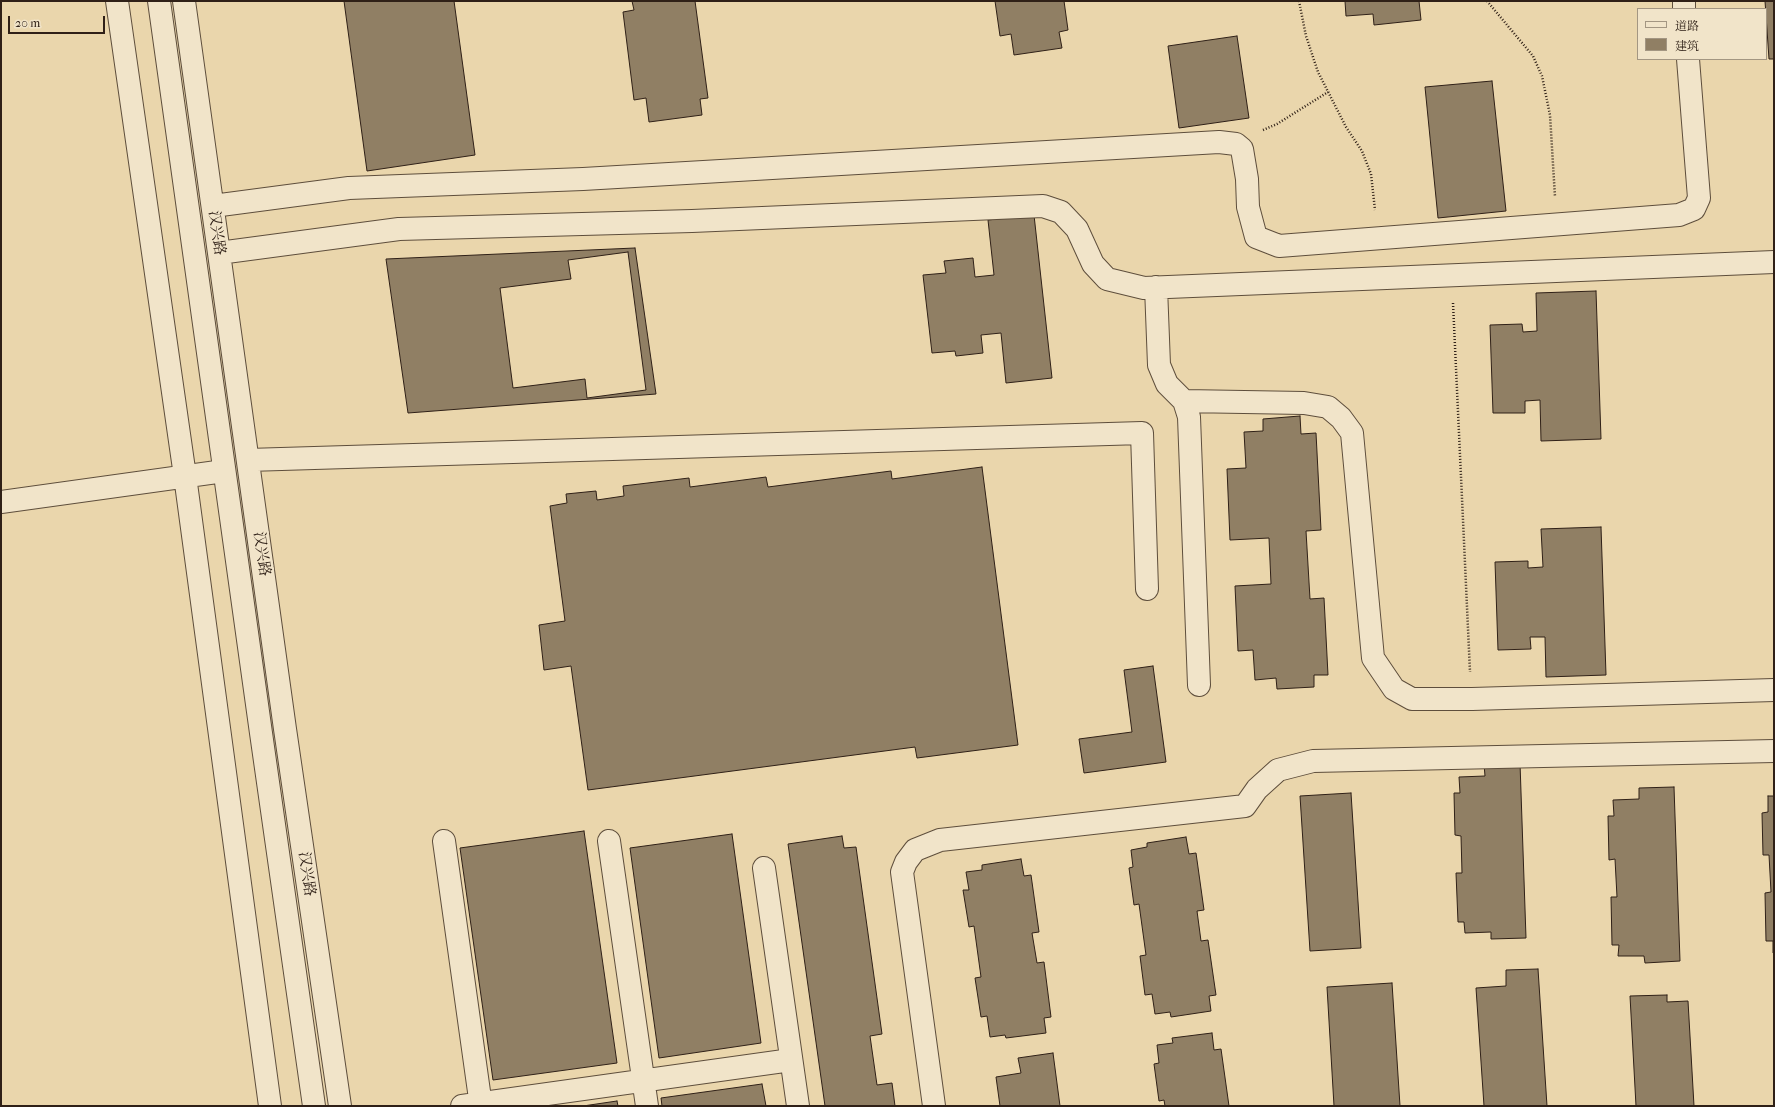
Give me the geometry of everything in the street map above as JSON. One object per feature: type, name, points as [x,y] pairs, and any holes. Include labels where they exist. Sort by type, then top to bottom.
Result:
[{"type":"street","points":[[117,1],[185,476],[270,1106]]},
{"type":"street","name":"汉兴路","points":[[159,1],[314,1106]]},
{"type":"street","name":"汉兴路","points":[[184,1],[340,1106]]},
{"type":"street","points":[[213,206],[349,188],[583,179],[1219,142],[1236,144],[1242,148],[1247,179],[1248,207],[1256,237],[1279,246],[1679,215],[1694,209],[1699,198],[1688,60]]},
{"type":"street","points":[[219,253],[400,229],[692,221],[1043,206],[1061,212],[1077,229],[1093,264],[1107,279],[1144,288],[1774,262]]},
{"type":"street","points":[[1156,287],[1159,365],[1166,384],[1184,401],[1189,417],[1199,685]]},
{"type":"street","points":[[1184,401],[1304,403],[1328,408],[1341,418],[1352,433],[1373,658],[1394,689],[1412,699],[1472,699],[1774,690]]},
{"type":"street","points":[[248,460],[1142,433],[1148,589]]},
{"type":"street","points":[[1,502],[224,471]]},
{"type":"street","points":[[934,1106],[902,872],[906,862],[915,850],[940,840],[1245,806],[1257,789],[1278,770],[1313,761],[1774,752]]},
{"type":"street","points":[[444,841],[474,1105],[791,1060]]},
{"type":"street","points":[[609,841],[646,1106]]},
{"type":"street","points":[[764,868],[798,1106]]},
{"type":"path","points":[[1299,1],[1306,36],[1318,72],[1346,127],[1362,151],[1371,174],[1376,239]]},
{"type":"path","points":[[1487,1],[1533,56],[1542,76],[1550,115],[1557,225]]},
{"type":"path","points":[[1236,144],[1277,124],[1328,92]]},
{"type":"path","points":[[1452,275],[1472,699]]},
{"type":"building","points":[[344,1],[454,1],[475,155],[367,171]]},
{"type":"building","points":[[632,1],[695,1],[708,98],[700,99],[702,115],[649,122],[646,98],[634,100],[623,12],[634,10]]},
{"type":"building","points":[[995,1],[1064,1],[1068,30],[1059,32],[1062,48],[1014,55],[1011,34],[1000,36]]},
{"type":"building","points":[[1345,1],[1419,1],[1421,20],[1374,25],[1373,14],[1346,16]]},
{"type":"building","points":[[1765,1],[1774,1],[1774,59],[1769,59],[1767,8],[1765,8]]},
{"type":"building","points":[[1237,36],[1249,118],[1179,128],[1168,46]]},
{"type":"building","points":[[1492,81],[1506,211],[1438,218],[1425,87]]},
{"type":"building","points":[[1034,215],[1052,378],[1006,383],[1001,333],[981,335],[983,353],[956,356],[955,351],[932,353],[923,275],[946,273],[944,261],[973,258],[975,277],[994,275],[988,220]]},
{"type":"building","points":[[635,248],[656,394],[408,413],[386,259]]},
{"type":"building","points":[[628,252],[646,390],[587,398],[585,379],[513,388],[500,288],[571,279],[568,260]]},
{"type":"building","points":[[1596,291],[1601,439],[1541,441],[1540,400],[1525,401],[1525,413],[1493,413],[1490,325],[1522,324],[1523,332],[1537,331],[1536,293]]},
{"type":"building","points":[[1300,416],[1301,434],[1316,433],[1321,530],[1306,531],[1310,599],[1324,598],[1328,675],[1314,675],[1314,687],[1277,689],[1276,678],[1255,680],[1253,650],[1238,651],[1235,586],[1271,584],[1269,538],[1230,540],[1227,469],[1246,468],[1244,432],[1263,431],[1263,419]]},
{"type":"building","points":[[982,467],[1018,745],[917,758],[915,747],[588,790],[571,666],[544,670],[539,625],[565,621],[550,506],[567,503],[566,494],[596,491],[597,500],[624,496],[623,486],[689,478],[690,487],[766,477],[768,487],[891,471],[892,479]]},
{"type":"building","points":[[1601,527],[1606,675],[1546,677],[1545,637],[1530,637],[1531,649],[1498,650],[1495,562],[1528,561],[1528,568],[1543,567],[1541,529]]},
{"type":"building","points":[[1153,666],[1166,762],[1084,773],[1079,739],[1132,732],[1124,670]]},
{"type":"building","points":[[1520,763],[1526,938],[1491,939],[1491,932],[1465,933],[1464,922],[1458,922],[1456,873],[1462,873],[1461,836],[1455,835],[1454,793],[1460,793],[1459,777],[1485,776],[1484,764]]},
{"type":"building","points":[[1674,787],[1680,961],[1645,963],[1644,956],[1618,956],[1619,945],[1612,945],[1611,897],[1617,897],[1615,859],[1609,860],[1608,816],[1614,816],[1613,800],[1639,799],[1639,788]]},
{"type":"building","points":[[1351,793],[1361,948],[1310,951],[1300,796]]},
{"type":"building","points":[[1768,796],[1774,796],[1774,953],[1773,941],[1766,941],[1765,893],[1771,892],[1769,855],[1763,855],[1762,813],[1768,812]]},
{"type":"building","points":[[584,831],[617,1063],[493,1080],[460,848]]},
{"type":"building","points":[[732,834],[761,1043],[659,1058],[630,848]]},
{"type":"building","points":[[842,836],[844,848],[856,847],[882,1034],[870,1036],[877,1085],[892,1083],[895,1106],[825,1106],[788,844]]},
{"type":"building","points":[[1186,837],[1189,854],[1196,853],[1204,910],[1197,911],[1201,941],[1208,940],[1216,995],[1209,996],[1211,1011],[1171,1017],[1170,1012],[1155,1014],[1152,994],[1145,995],[1140,956],[1146,955],[1139,904],[1134,905],[1129,868],[1133,867],[1131,850],[1147,847],[1147,843]]},
{"type":"building","points":[[1021,859],[1024,876],[1031,875],[1039,932],[1032,933],[1037,963],[1044,962],[1051,1017],[1044,1018],[1046,1033],[1006,1038],[1005,1035],[990,1037],[987,1016],[981,1017],[975,978],[981,977],[974,926],[969,927],[963,890],[969,890],[966,872],[982,870],[982,865]]},
{"type":"building","points":[[1538,969],[1547,1106],[1484,1106],[1476,988],[1506,986],[1506,970]]},
{"type":"building","points":[[1392,983],[1400,1106],[1334,1106],[1327,987]]},
{"type":"building","points":[[1667,995],[1667,1002],[1688,1001],[1694,1106],[1636,1106],[1630,996]]},
{"type":"building","points":[[1212,1033],[1214,1050],[1221,1049],[1229,1106],[1165,1106],[1164,1100],[1159,1101],[1154,1064],[1159,1063],[1157,1045],[1173,1043],[1172,1038]]},
{"type":"building","points":[[1053,1053],[1060,1106],[1000,1106],[996,1077],[1021,1073],[1018,1058]]},
{"type":"building","points":[[762,1084],[766,1106],[662,1106],[661,1098]]},
{"type":"building","points":[[617,1101],[618,1106],[583,1106]]}]
